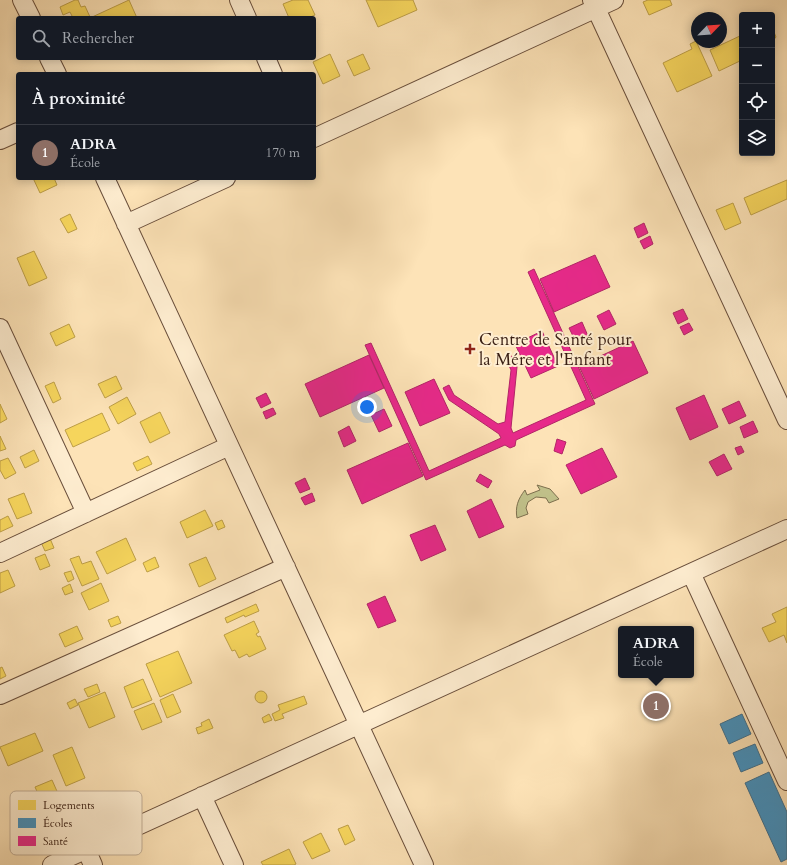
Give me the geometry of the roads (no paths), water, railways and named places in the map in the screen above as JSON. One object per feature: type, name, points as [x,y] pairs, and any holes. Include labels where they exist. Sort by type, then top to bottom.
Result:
[{"type":"street","points":[[22,0],[30,16]]},
{"type":"street","points":[[239,0],[246,16]]},
{"type":"street","points":[[316,137],[594,4],[614,0]]},
{"type":"street","points":[[594,4],[787,420]]},
{"type":"street","points":[[50,60],[56,72]]},
{"type":"street","points":[[267,60],[272,72]]},
{"type":"street","points":[[0,140],[16,133]]},
{"type":"street","points":[[106,180],[424,865]]},
{"type":"street","points":[[126,224],[222,180]]},
{"type":"street","points":[[0,328],[86,513]]},
{"type":"street","points":[[0,553],[229,446]]},
{"type":"street","points":[[142,829],[202,796],[787,529]]},
{"type":"street","points":[[0,695],[286,568]]},
{"type":"street","points":[[691,573],[787,781]]},
{"type":"street","points":[[202,796],[234,865]]},
{"type":"street","points":[[52,865],[90,857]]},
{"type":"place","name":"Centre de Santé pour la Mére et l'Enfant","points":[[470,349]]},
{"type":"place","name":"ADRA","points":[[656,706]]}]
